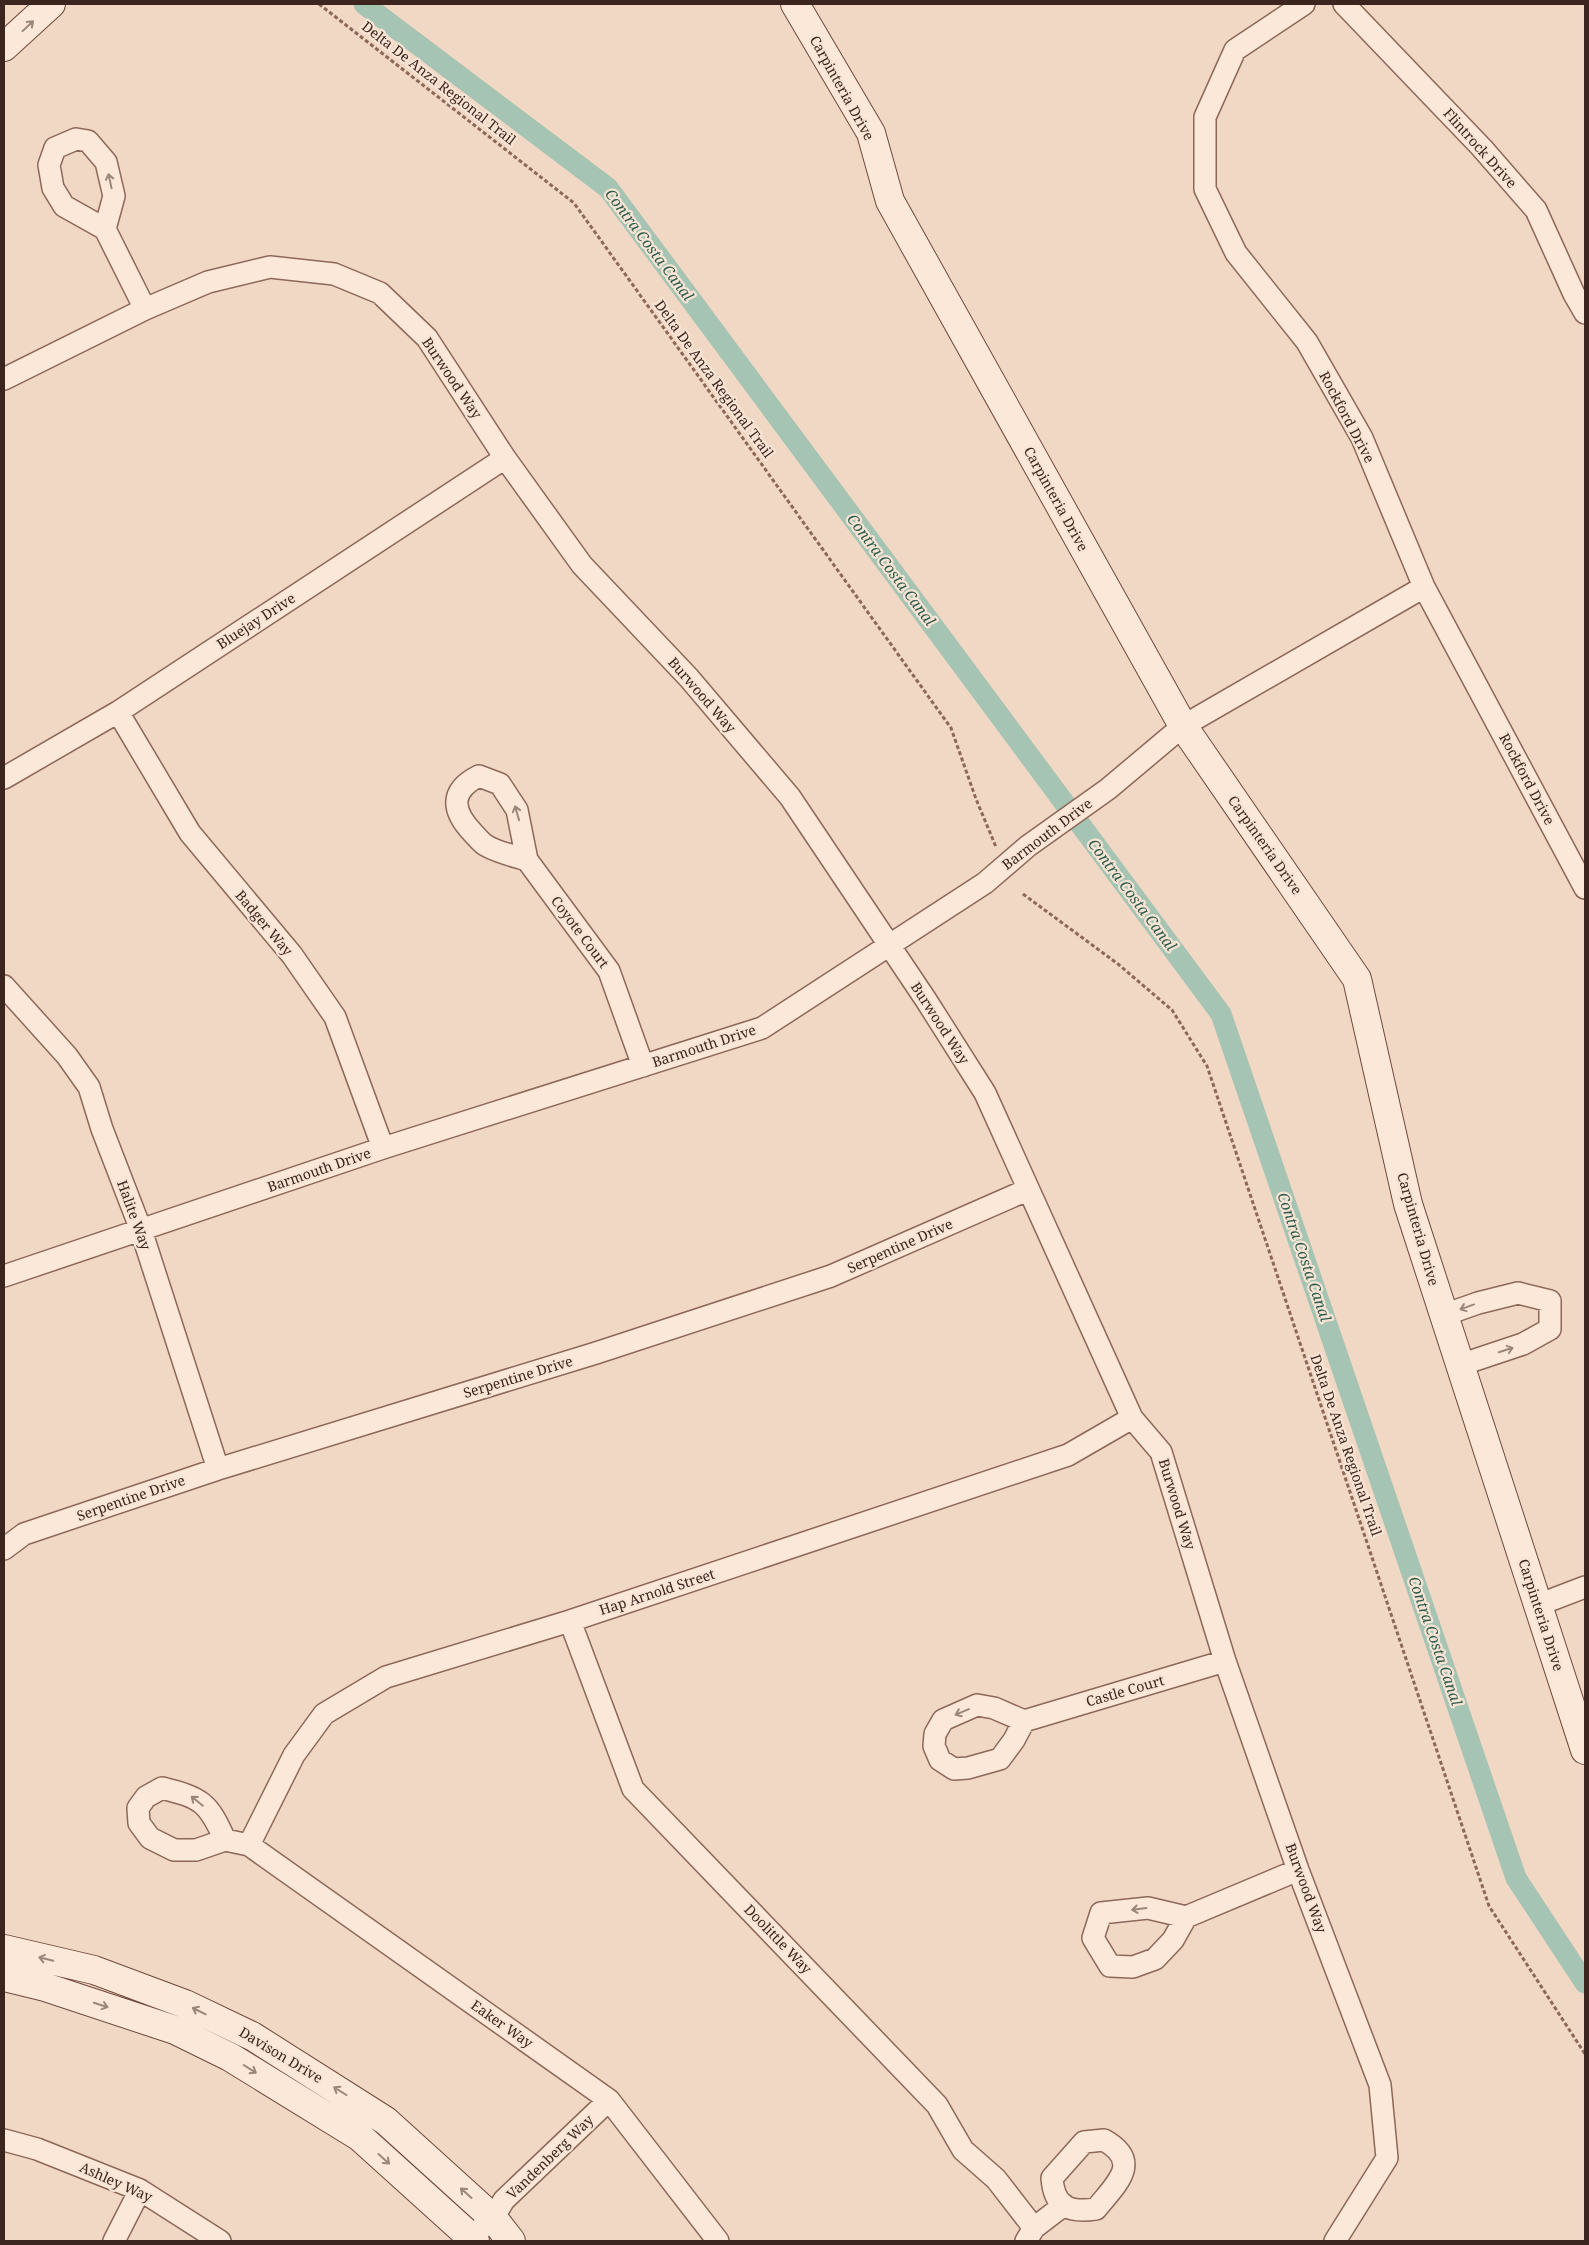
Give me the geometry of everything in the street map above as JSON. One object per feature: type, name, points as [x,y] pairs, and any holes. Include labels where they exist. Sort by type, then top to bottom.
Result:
[{"type":"street","points":[[4,47],[51,4]]},
{"type":"street","name":"Carpinteria Drive","points":[[795,4],[871,133],[890,202],[1183,726],[1357,979],[1408,1204],[1585,1750]]},
{"type":"street","name":"Rockford Drive","points":[[1304,4],[1235,50],[1205,117],[1205,189],[1236,253],[1306,342],[1362,438],[1424,587],[1585,888]]},
{"type":"street","name":"Flintrock Drive","points":[[1344,4],[1482,148],[1536,210],[1580,291],[1585,313]]},
{"type":"street","points":[[105,229],[145,309]]},
{"type":"street","name":"Burwood Way","points":[[4,379],[145,309],[208,282],[270,267],[334,274],[380,293],[427,338],[505,458],[582,565],[689,678],[790,797],[985,1093],[1027,1190],[1132,1418],[1162,1452],[1225,1661],[1298,1870],[1380,2085],[1387,2158],[1335,2241]]},
{"type":"street","name":"Bluejay Drive","points":[[4,778],[118,712],[505,458]]},
{"type":"street","name":"Barmouth Drive","points":[[4,1276],[383,1148],[762,1028],[984,883],[1028,846],[1108,789],[1183,726],[1424,587]]},
{"type":"street","name":"Badger Way","points":[[118,712],[190,834],[292,955],[335,1017],[383,1148]]},
{"type":"street","name":"Coyote Court","points":[[527,860],[609,971],[643,1066]]},
{"type":"street","name":"Halite Way","points":[[4,986],[67,1056],[89,1087],[102,1129],[141,1230],[218,1469]]},
{"type":"street","name":"Serpentine Drive","points":[[4,1549],[24,1534],[218,1469],[596,1353],[831,1276],[1027,1190]]},
{"type":"street","points":[[1444,1315],[1478,1303],[1518,1293],[1550,1301],[1550,1329],[1523,1344],[1460,1365]]},
{"type":"street","name":"Hap Arnold Street","points":[[249,1845],[294,1755],[324,1714],[386,1677],[570,1621],[1068,1455],[1132,1418]]},
{"type":"street","points":[[1538,1605],[1585,1587]]},
{"type":"street","name":"Doolittle Way","points":[[570,1621],[634,1789],[937,2105],[963,2150],[996,2179],[1030,2235]]},
{"type":"street","name":"Castle Court","points":[[1024,1721],[1225,1661]]},
{"type":"street","points":[[224,1840],[249,1845]]},
{"type":"street","name":"Eaker Way","points":[[249,1845],[610,2100],[718,2241]]},
{"type":"street","points":[[1186,1917],[1298,1870]]},
{"type":"street","name":"Davison Drive","points":[[4,1949],[94,1970],[185,2004],[252,2036],[386,2120],[493,2218],[511,2241]]},
{"type":"street","name":"Davison Drive","points":[[4,1977],[46,1986],[175,2030],[230,2057],[360,2137],[473,2239]]},
{"type":"street","name":"Vandenberg Way","points":[[473,2239],[493,2218],[504,2200],[610,2100]]},
{"type":"street","name":"Ashley Way","points":[[4,2140],[37,2149],[140,2190],[220,2241]]},
{"type":"street","points":[[114,2241],[140,2190]]},
{"type":"street","points":[[1030,2235],[1064,2205]]},
{"type":"path","name":"Delta De Anza Regional Trail","points":[[319,4],[574,203],[951,728],[976,799],[996,846]]},
{"type":"path","name":"Delta De Anza Regional Trail","points":[[1023,894],[1118,964],[1172,1010],[1207,1066],[1488,1906],[1585,2054]]},
{"type":"waterway","name":"Contra Costa Canal","points":[[364,4],[608,188],[1221,1014],[1516,1878],[1585,1983]]}]
